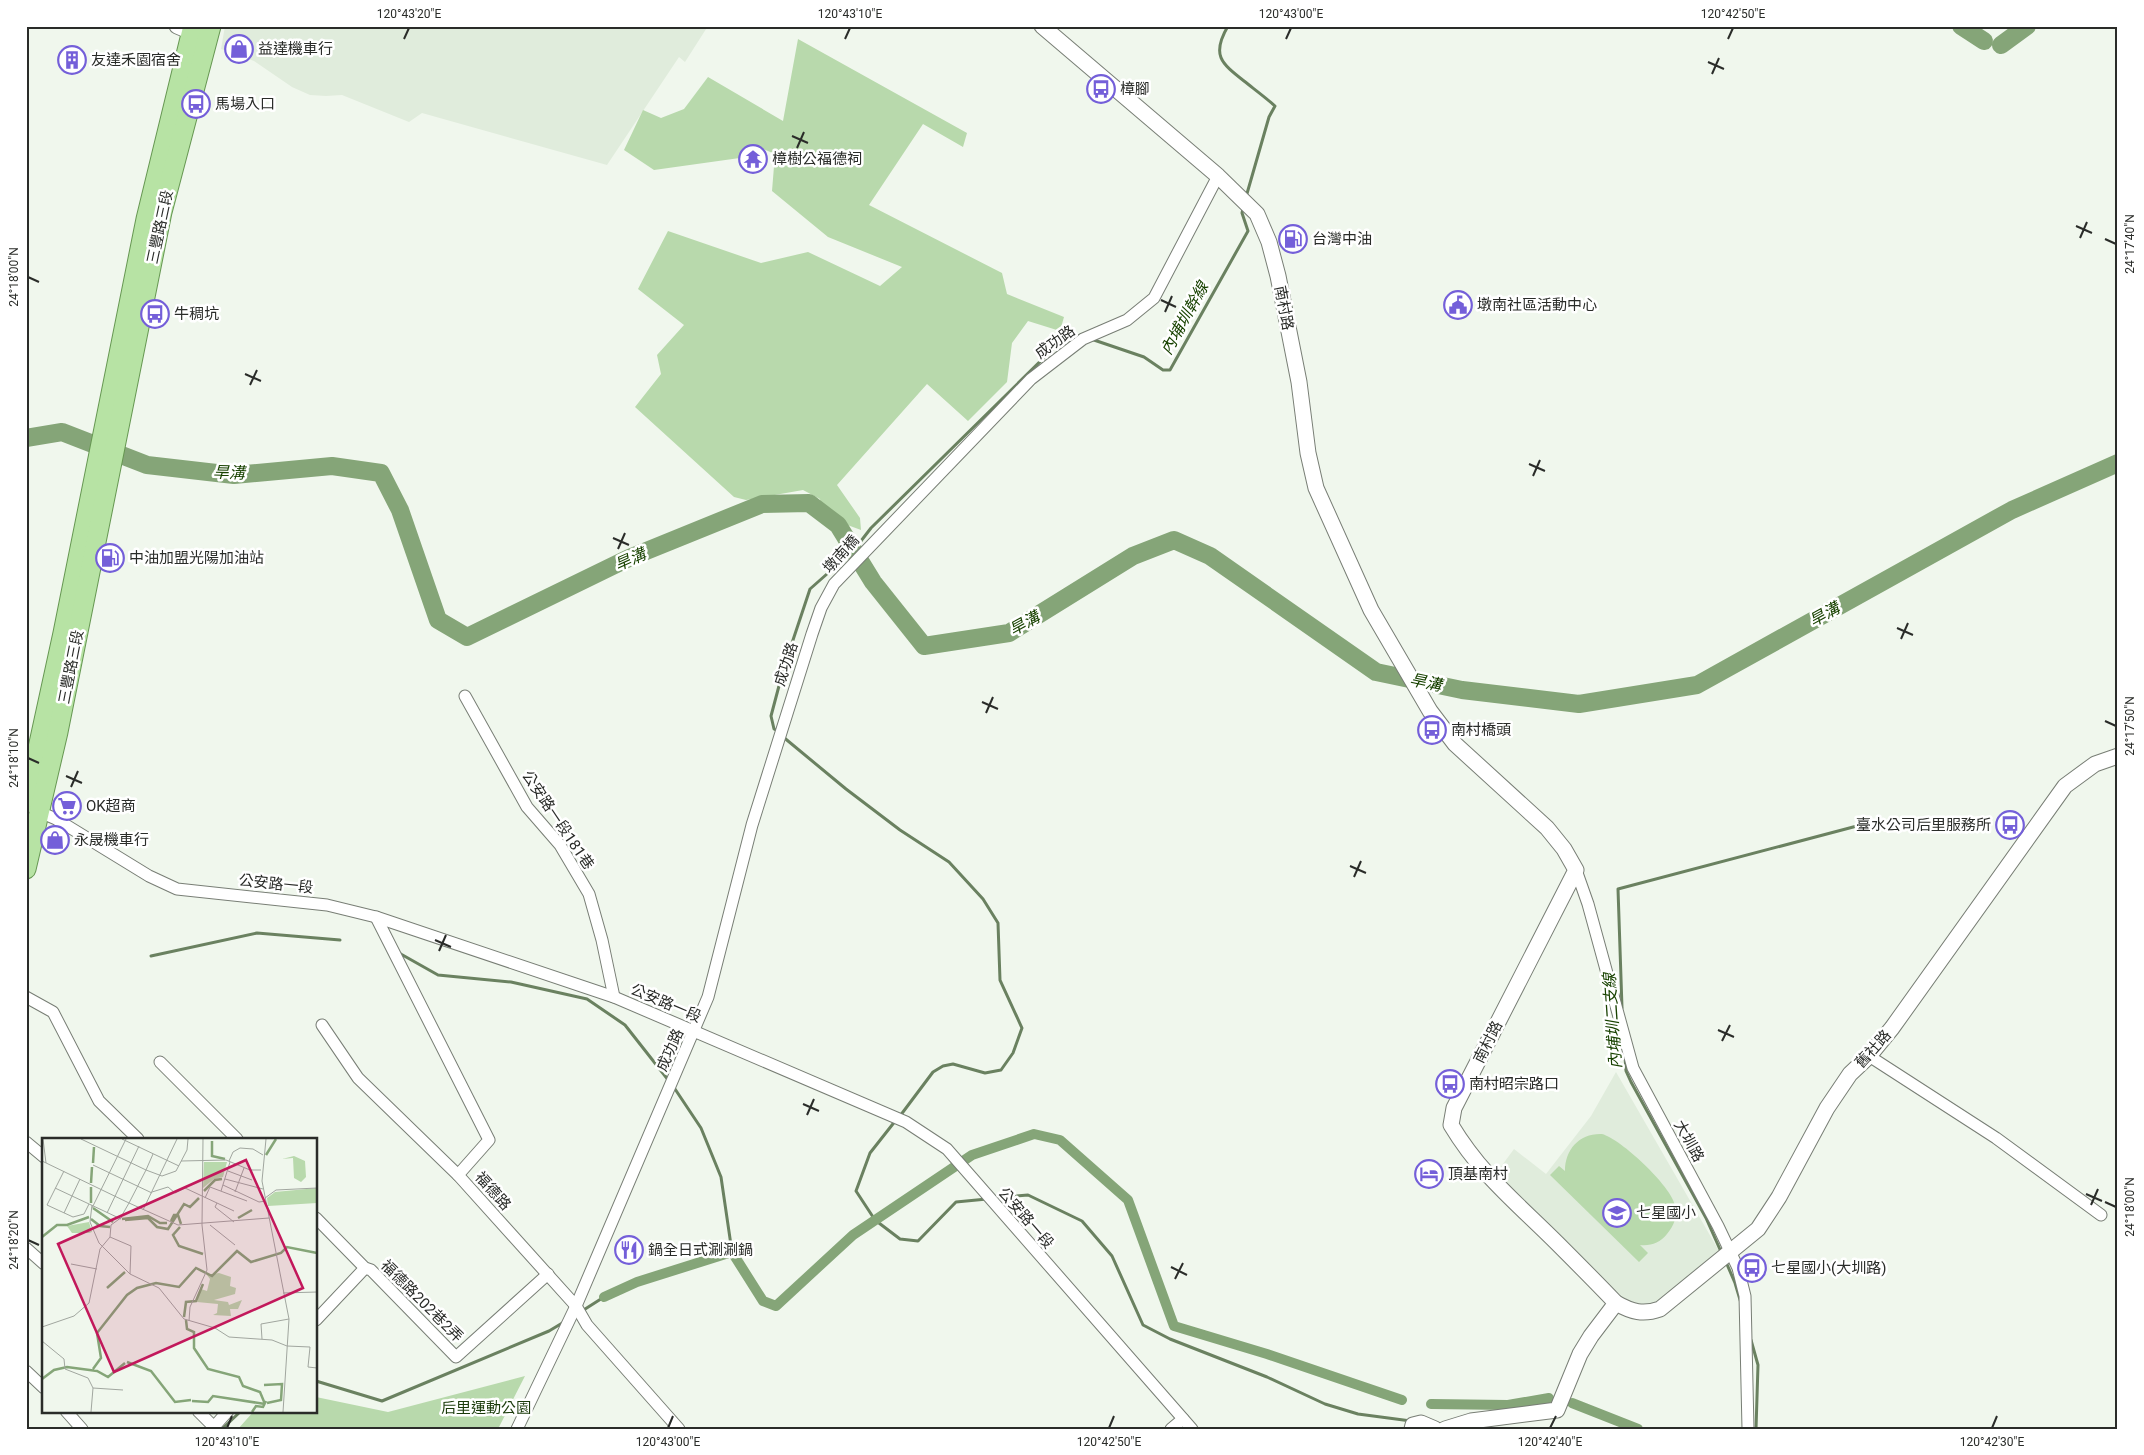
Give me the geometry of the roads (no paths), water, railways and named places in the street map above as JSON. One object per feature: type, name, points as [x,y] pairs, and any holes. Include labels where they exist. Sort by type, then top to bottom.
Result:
[{"type":"main road","name":"三豐路三段","points":[[26,869],[31,807],[58,732],[146,219],[196,30]]},
{"type":"street","name":"南村路","points":[[1042,26],[1218,176],[1257,214],[1269,242],[1278,276],[1299,382],[1308,453],[1316,488],[1371,610],[1424,702],[1455,744],[1547,828],[1564,849],[1576,870],[1454,1108],[1451,1125],[1466,1150],[1492,1181],[1616,1303]]},
{"type":"street","name":"成功路","points":[[889,524],[1031,378],[1083,339],[1127,320],[1154,298],[1218,176]]},
{"type":"street","name":"墩南橋","points":[[821,608],[834,584],[889,524]]},
{"type":"street","name":"成功路","points":[[518,1429],[576,1306],[708,997],[752,825],[821,608]]},
{"type":"street","name":"公安路一段181巷","points":[[465,696],[527,807],[560,845],[589,894],[602,940],[614,997]]},
{"type":"street","name":"舊社路","points":[[1616,1303],[1640,1313],[1660,1309],[1758,1229],[1779,1197],[1827,1108],[1850,1074],[1869,1056],[1892,1028],[2065,786],[2095,764],[2118,756]]},
{"type":"street","name":"公安路一段","points":[[31,807],[148,876],[177,889],[327,905],[376,917],[614,997],[906,1122],[946,1149],[1192,1429]]},
{"type":"street","name":"大圳路","points":[[1576,870],[1588,904],[1633,1068],[1738,1268],[1745,1296],[1748,1429]]},
{"type":"street","name":"福德路","points":[[376,917],[488,1140],[458,1175],[576,1306],[587,1325],[679,1429]]},
{"type":"street","points":[[26,997],[53,1012],[99,1102],[137,1138]]},
{"type":"street","points":[[322,1025],[358,1078],[458,1175]]},
{"type":"street","points":[[1869,1056],[1996,1138],[2101,1215]]},
{"type":"street","points":[[160,1062],[236,1138]]},
{"type":"street","points":[[26,1142],[42,1155]]},
{"type":"street","name":"福德路202巷2弄","points":[[318,1220],[366,1268],[371,1270],[456,1357],[548,1274]]},
{"type":"street","points":[[26,1248],[42,1262]]},
{"type":"street","points":[[318,1315],[366,1268]]},
{"type":"street","points":[[1445,1429],[1471,1421],[1557,1410],[1580,1354],[1616,1303]]},
{"type":"street","points":[[26,1371],[42,1386]]},
{"type":"street","points":[[67,1412],[82,1429]]},
{"type":"street","points":[[199,1412],[212,1428],[227,1412]]},
{"type":"street","points":[[1171,1429],[1183,1419]]},
{"type":"street","points":[[1412,1427],[1421,1423],[1431,1425],[1435,1429]]},
{"type":"waterway","name":"內埔圳幹線","points":[[1228,26],[1220,44],[1221,58],[1229,69],[1275,106],[1269,117],[1246,197]]},
{"type":"waterway","points":[[1961,26],[1984,41]]},
{"type":"waterway","points":[[2001,45],[2027,26]]},
{"type":"waterway","name":"內埔圳幹線","points":[[1091,339],[1144,357],[1163,370],[1170,370],[1248,231],[1242,213],[1243,208]]},
{"type":"waterway","name":"內埔圳幹線","points":[[778,731],[774,729],[771,716],[784,667],[810,589],[854,550],[871,528],[1067,335],[1083,336]]},
{"type":"waterway","name":"旱溝","points":[[26,438],[62,432],[147,465],[234,475],[332,466],[381,473],[400,510],[438,620],[467,637],[629,558],[762,504],[809,503],[838,525],[873,582],[924,646],[1009,633],[1133,556],[1174,540],[1210,556],[1376,672],[1462,690],[1579,704],[1697,685],[2012,510],[2118,463]]},
{"type":"waterway","points":[[782,736],[846,789],[900,830],[949,862],[983,899],[998,923],[1000,980],[1022,1028],[1013,1053],[1001,1070],[985,1073],[953,1064],[943,1066],[933,1072],[900,1116]]},
{"type":"waterway","name":"內埔圳二支線","points":[[1622,1008],[1618,889],[1857,826]]},
{"type":"waterway","points":[[151,956],[257,933],[340,940]]},
{"type":"waterway","points":[[399,953],[438,975],[511,982],[587,999],[625,1025],[669,1081]]},
{"type":"waterway","name":"內埔圳二支線","points":[[1625,1057],[1626,1071],[1631,1082],[1706,1218],[1722,1254]]},
{"type":"waterway","points":[[673,1086],[701,1128],[721,1177],[732,1252]]},
{"type":"waterway","points":[[896,1120],[870,1153],[856,1191],[875,1220],[900,1239],[918,1241],[956,1202],[987,1199]]},
{"type":"waterway","points":[[604,1297],[637,1282],[732,1252],[763,1301],[776,1306],[853,1235],[972,1155],[1034,1134],[1060,1140],[1128,1200],[1174,1326],[1267,1354],[1402,1400]]},
{"type":"waterway","points":[[995,1198],[1028,1195],[1082,1221],[1112,1256],[1143,1325],[1170,1339],[1267,1377],[1325,1404],[1358,1414],[1411,1421]]},
{"type":"waterway","name":"內埔圳二支線","points":[[1726,1262],[1741,1303]]},
{"type":"waterway","points":[[582,1311],[604,1297]]},
{"type":"waterway","points":[[318,1382],[382,1401],[549,1331],[564,1322]]},
{"type":"waterway","name":"內埔圳二支線","points":[[1751,1340],[1758,1365],[1756,1429]]},
{"type":"waterway","points":[[1431,1404],[1508,1405],[1549,1398]]},
{"type":"waterway","points":[[1572,1403],[1638,1429]]},
{"type":"waterway","points":[[222,1429],[240,1412]]},
{"type":"place","name":"益達機車行","points":[[239,49]]},
{"type":"place","name":"友達禾園宿舍","points":[[72,60]]},
{"type":"place","name":"樟腳","points":[[1101,89]]},
{"type":"place","name":"馬場入口","points":[[196,104]]},
{"type":"place","name":"樟樹公福德祠","points":[[753,159]]},
{"type":"place","name":"台灣中油","points":[[1293,239]]},
{"type":"place","name":"墩南社區活動中心","points":[[1458,305]]},
{"type":"place","name":"牛稠坑","points":[[155,314]]},
{"type":"place","name":"中油加盟光陽加油站","points":[[110,558]]},
{"type":"place","name":"南村橋頭","points":[[1432,730]]},
{"type":"place","name":"OK超商","points":[[67,806]]},
{"type":"place","name":"臺水公司后里服務所","points":[[2010,825]]},
{"type":"place","name":"永晟機車行","points":[[55,840]]},
{"type":"place","name":"南村昭宗路口","points":[[1450,1084]]},
{"type":"place","name":"頂基南村","points":[[1429,1174]]},
{"type":"place","name":"七星國小","points":[[1617,1213]]},
{"type":"place","name":"鍋全日式涮涮鍋","points":[[629,1250]]},
{"type":"place","name":"七星國小(大圳路)","points":[[1752,1268]]},
{"type":"park label","name":"后里運動公園","points":[[486,1408]]}]
